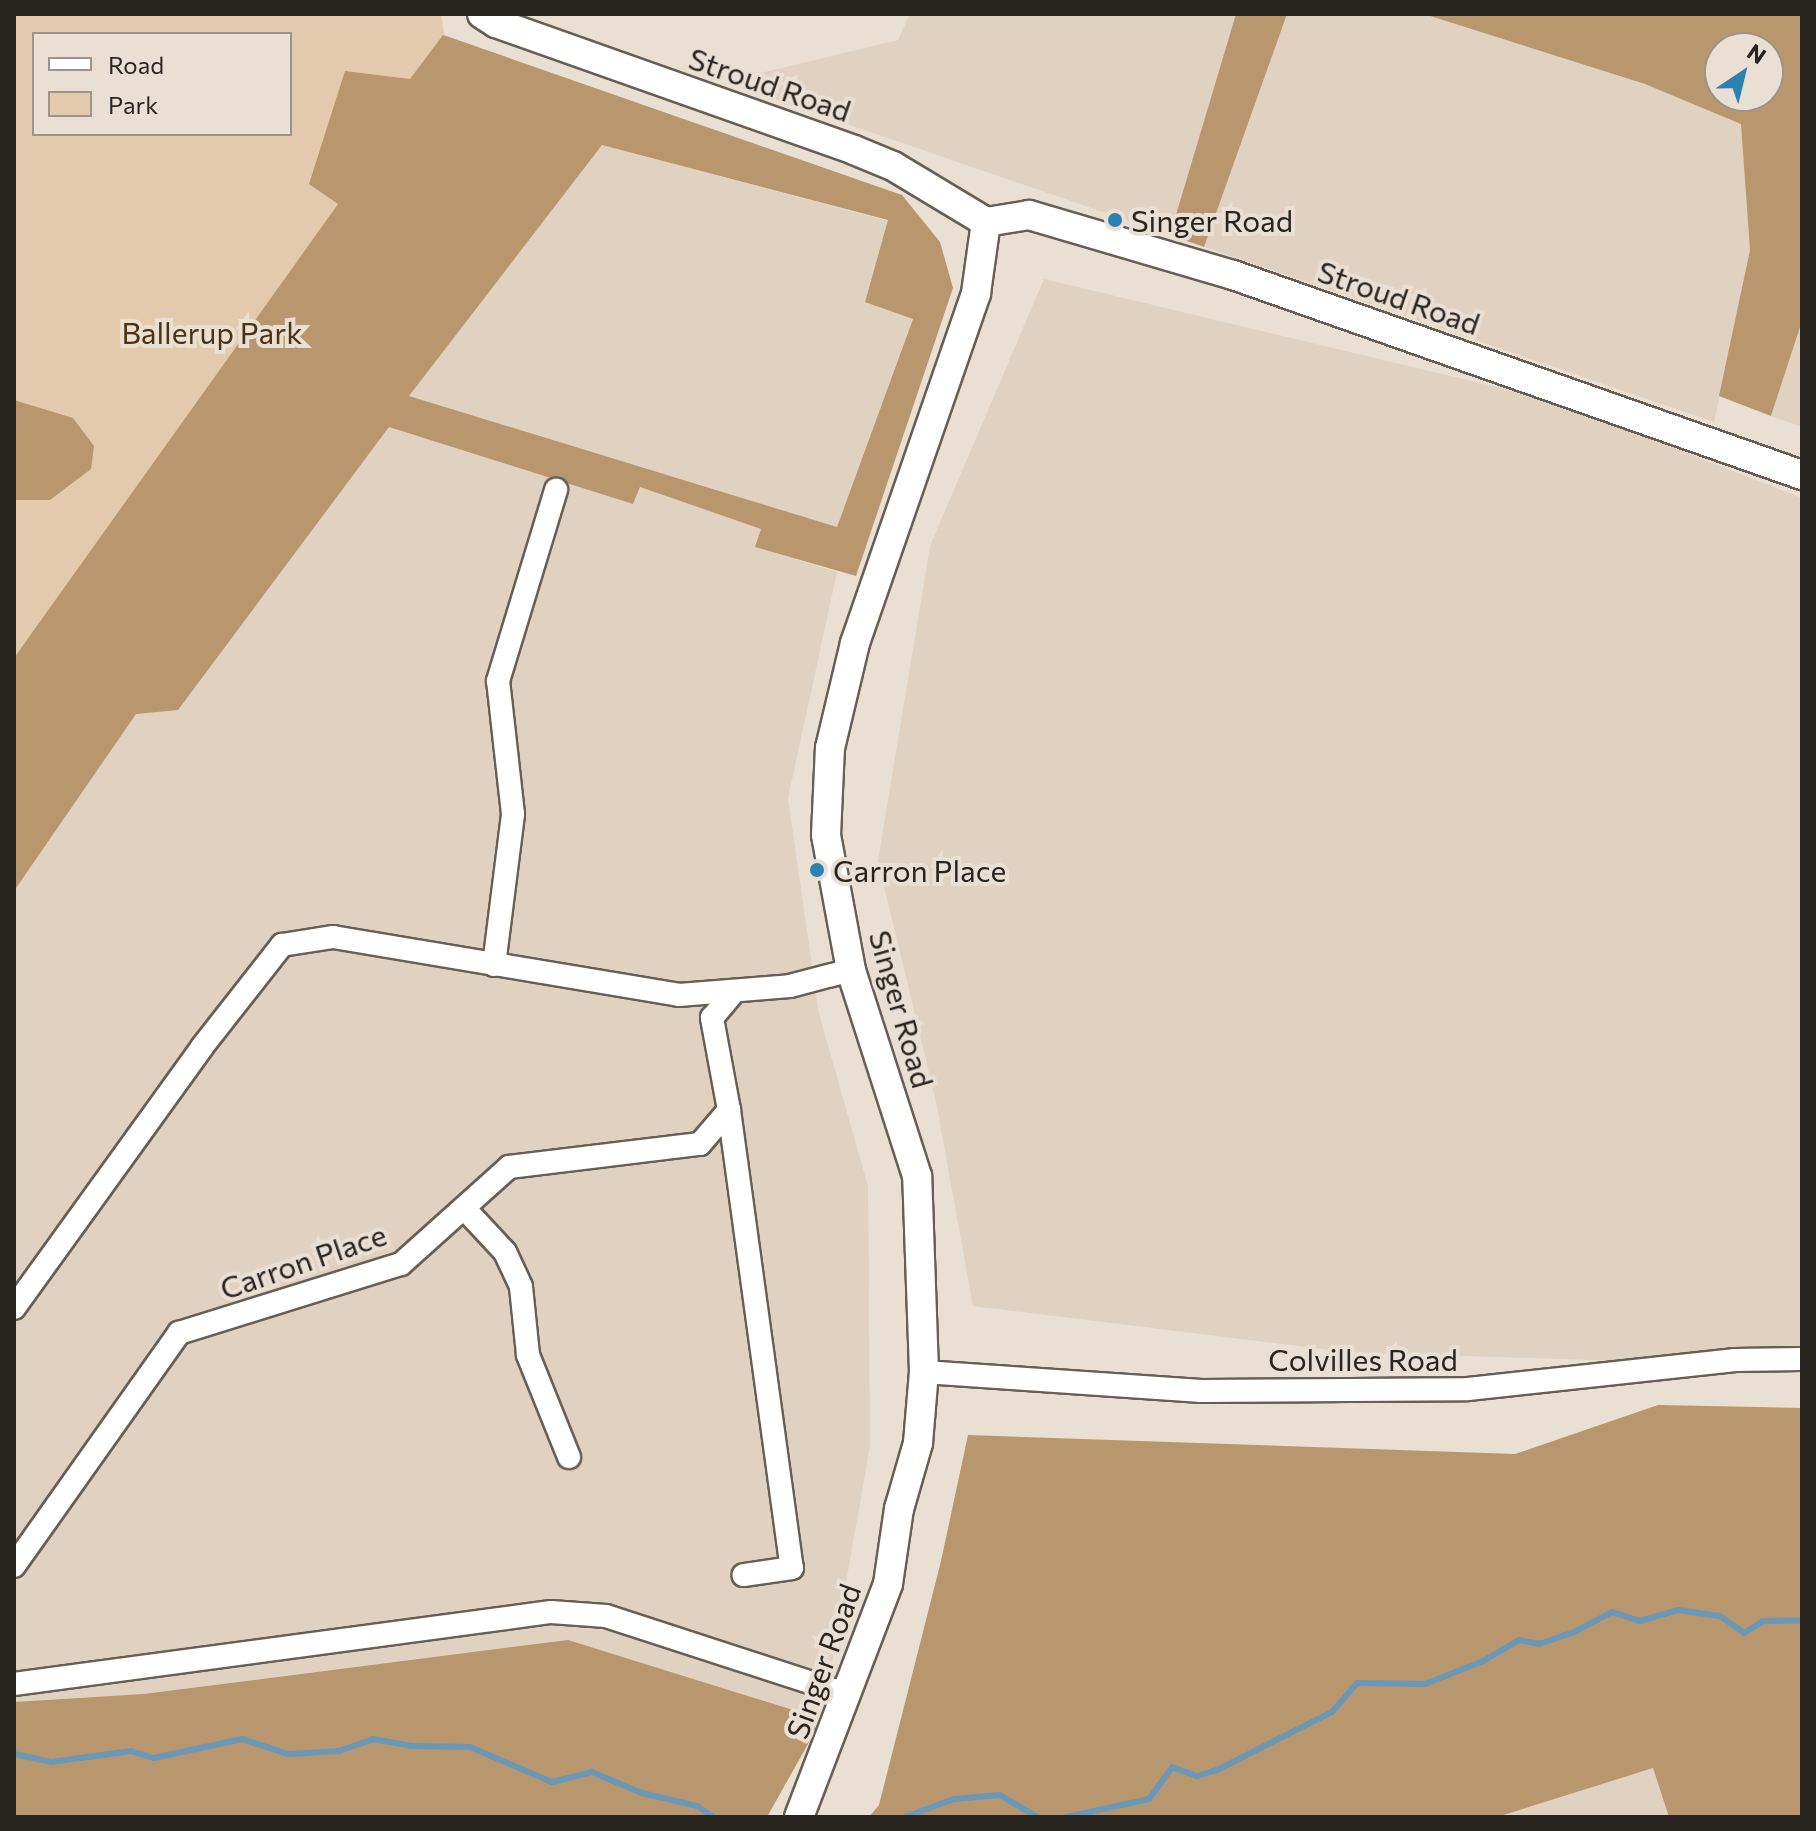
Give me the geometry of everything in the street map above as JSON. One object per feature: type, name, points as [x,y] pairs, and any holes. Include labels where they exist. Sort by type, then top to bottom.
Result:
[{"type":"street","name":"Stroud Road","points":[[482,14],[496,23],[893,166],[986,222],[1029,215],[1233,275],[1802,475]]},
{"type":"street","name":"Singer Road","points":[[799,1817],[888,1584],[899,1509],[918,1443],[924,1372],[917,1176],[851,970],[826,835],[830,748],[855,643],[976,293],[986,222]]},
{"type":"street","points":[[494,965],[513,814],[498,681],[504,651],[556,490]]},
{"type":"street","points":[[14,1308],[202,1047],[282,945],[333,937],[679,995],[790,986],[851,970]]},
{"type":"street","points":[[735,991],[712,1018],[729,1110],[792,1568],[744,1575]]},
{"type":"street","name":"Carron Place","points":[[14,1566],[179,1333],[401,1264],[509,1167],[700,1144],[729,1110]]},
{"type":"street","points":[[464,1208],[505,1252],[521,1287],[528,1355],[569,1457]]},
{"type":"street","name":"Colvilles Road","points":[[924,1372],[1201,1391],[1468,1389],[1735,1360],[1802,1359]]},
{"type":"street","points":[[14,1684],[551,1612],[606,1616],[846,1694]]},
{"type":"shaded area","points":[[910,14],[1504,14],[1704,90],[1704,112],[1779,112],[1714,422],[757,93],[761,73],[898,40]]},
{"type":"shaded area","points":[[1236,14],[1287,14],[1204,247],[1170,235]]},
{"type":"shaded area","points":[[1424,14],[1802,15],[1802,321],[1771,416],[1719,396],[1750,250],[1741,124],[1712,112],[1784,112],[1784,32],[1704,32],[1704,109],[1645,84]]},
{"type":"shaded area","points":[[443,35],[902,195],[940,242],[953,288],[856,576],[755,547],[761,529],[640,487],[633,504],[389,427],[178,710],[136,714],[14,891],[14,658],[338,204],[309,184],[345,71],[410,79]],"holes":[[[602,145],[888,220],[865,302],[913,319],[837,527],[409,396]]]},
{"type":"shaded area","points":[[602,145],[888,221],[865,301],[913,318],[837,527],[408,397]]},
{"type":"shaded area","points":[[1044,279],[1551,400],[1802,498],[1802,1367],[1347,1352],[973,1306],[936,1102],[878,861],[930,546]]},
{"type":"shaded area","points":[[1802,321],[1802,427],[1771,416]]},
{"type":"shaded area","points":[[14,400],[73,418],[94,446],[91,469],[50,500],[14,500]]},
{"type":"shaded area","points":[[389,427],[633,504],[640,487],[761,529],[756,547],[837,572],[788,798],[819,1014],[868,1186],[870,1446],[822,1719],[567,1640],[143,1694],[14,1702],[14,891],[136,714],[178,709]]},
{"type":"shaded area","points":[[1658,1405],[1802,1408],[1802,1817],[1669,1817],[1653,1768],[1497,1817],[869,1817],[879,1805],[941,1561],[968,1435],[1515,1454]]},
{"type":"shaded area","points":[[568,1640],[822,1719],[767,1817],[14,1817],[14,1702],[143,1694]]},
{"type":"shaded area","points":[[1653,1768],[1669,1817],[1479,1817]]},
{"type":"green space","name":"Ballerup Park","points":[[14,14],[441,14],[444,35],[617,96],[602,145],[408,396],[178,710],[136,714],[14,891]]},
{"type":"waterway","points":[[1066,1817],[1149,1799],[1172,1767],[1197,1776],[1217,1770],[1332,1712],[1357,1683],[1425,1684],[1483,1661],[1519,1640],[1539,1644],[1576,1631],[1612,1612],[1640,1621],[1678,1610],[1720,1616],[1744,1633],[1763,1621],[1802,1620]]},
{"type":"waterway","points":[[14,1754],[51,1762],[131,1751],[154,1758],[242,1739],[288,1754],[339,1751],[373,1739],[412,1746],[470,1747],[552,1782],[592,1772],[642,1793],[697,1806],[714,1817]]},
{"type":"waterway","points":[[905,1817],[954,1799],[1000,1795],[1037,1817]]},
{"type":"place","name":"Singer Road","points":[[1115,220]]},
{"type":"place","name":"Carron Place","points":[[817,870]]}]
